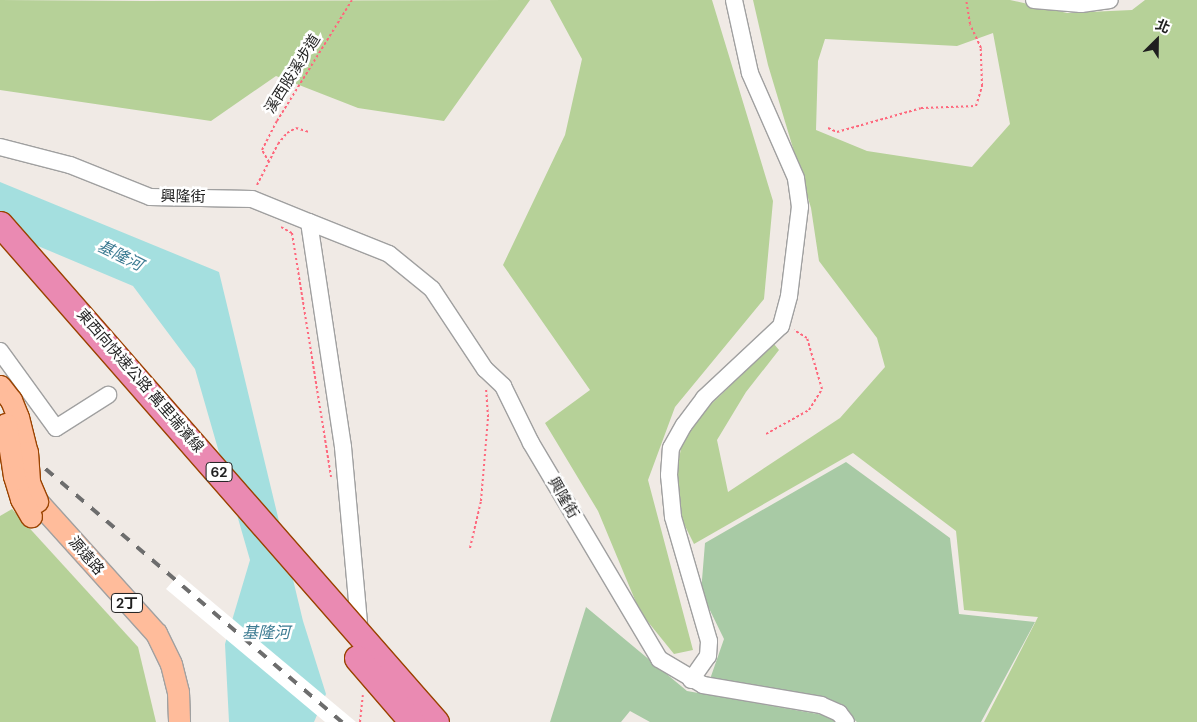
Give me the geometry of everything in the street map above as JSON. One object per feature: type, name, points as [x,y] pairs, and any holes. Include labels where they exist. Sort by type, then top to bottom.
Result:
[{"type":"highway","name":"東西向快速公路 萬里瑞濱線","points":[[0,224],[436,722]]},
{"type":"highway","name":"東西向快速公路 萬里瑞濱線","points":[[0,246],[412,722]]},
{"type":"main road","name":"源遠路","points":[[0,386],[18,417],[27,452],[29,482],[34,508],[156,632],[170,664],[178,692],[179,722]]},
{"type":"main road","name":"源遠路","points":[[0,408],[9,431],[16,484],[34,508],[150,644],[163,674],[169,722]]},
{"type":"street","points":[[1034,0],[1081,2],[1110,0]]},
{"type":"street","points":[[691,680],[708,656],[709,641],[673,517],[670,475],[671,448],[684,425],[704,398],[781,326],[796,242],[800,207],[796,178],[750,73],[735,1]]},
{"type":"street","name":"興隆街","points":[[0,147],[70,165],[150,197],[252,199],[389,254],[432,289],[485,369],[503,386],[531,443],[652,650],[667,665],[691,680],[710,687],[821,705],[839,713],[846,722]]},
{"type":"street","points":[[309,222],[343,447],[351,553],[365,675],[399,722]]},
{"type":"street","points":[[0,351],[56,428],[108,395]]},
{"type":"path","name":"溪西股溪步道","points":[[269,162],[262,150],[277,121],[352,0]]},
{"type":"path","points":[[828,128],[837,132],[921,108],[976,106],[982,86],[981,48],[970,24],[966,0]]},
{"type":"path","points":[[252,199],[269,162],[287,133],[296,128],[309,132]]},
{"type":"path","points":[[275,224],[292,233],[331,483]]},
{"type":"path","points":[[766,434],[809,410],[822,389],[807,338],[802,332],[781,326]]},
{"type":"path","points":[[470,548],[481,501],[488,417],[485,369]]},
{"type":"path","points":[[360,722],[365,675]]},
{"type":"green space","points":[[0,0],[530,0],[444,121],[358,108],[276,76],[211,121],[0,90]]},
{"type":"green space","points":[[550,0],[712,0],[773,201],[764,299],[675,407],[648,480],[693,650],[674,654],[640,612],[598,511],[545,423],[590,390],[503,265],[565,135],[582,59]]},
{"type":"green space","points":[[753,0],[1010,0],[1067,13],[1132,10],[1145,0],[1197,0],[1197,722],[984,722],[1038,617],[964,610],[956,531],[853,453],[694,544],[682,520],[676,476],[683,437],[702,413],[774,344],[779,350],[746,392],[717,440],[728,492],[840,418],[885,367],[877,338],[819,261],[811,208],[768,65]],"holes":[[[993,33],[1010,124],[972,167],[867,151],[816,130],[818,61],[825,39],[957,46]]]},
{"type":"green space","points":[[846,462],[950,538],[959,614],[1035,622],[981,722],[857,722],[830,700],[709,682],[724,639],[701,592],[705,543]]},
{"type":"green space","points":[[12,509],[138,647],[156,722],[0,722],[0,516]]},
{"type":"green space","points":[[586,607],[687,691],[841,718],[842,722],[650,722],[630,711],[621,722],[550,722]]},
{"type":"water","name":"基隆河","points":[[0,182],[219,272],[303,621],[326,694],[314,722],[229,722],[225,644],[250,560],[195,369],[133,286],[0,230]]},
{"type":"pier","points":[[179,574],[356,722],[325,722],[166,589]]},
{"type":"railway","points":[[0,430],[342,722]]}]
